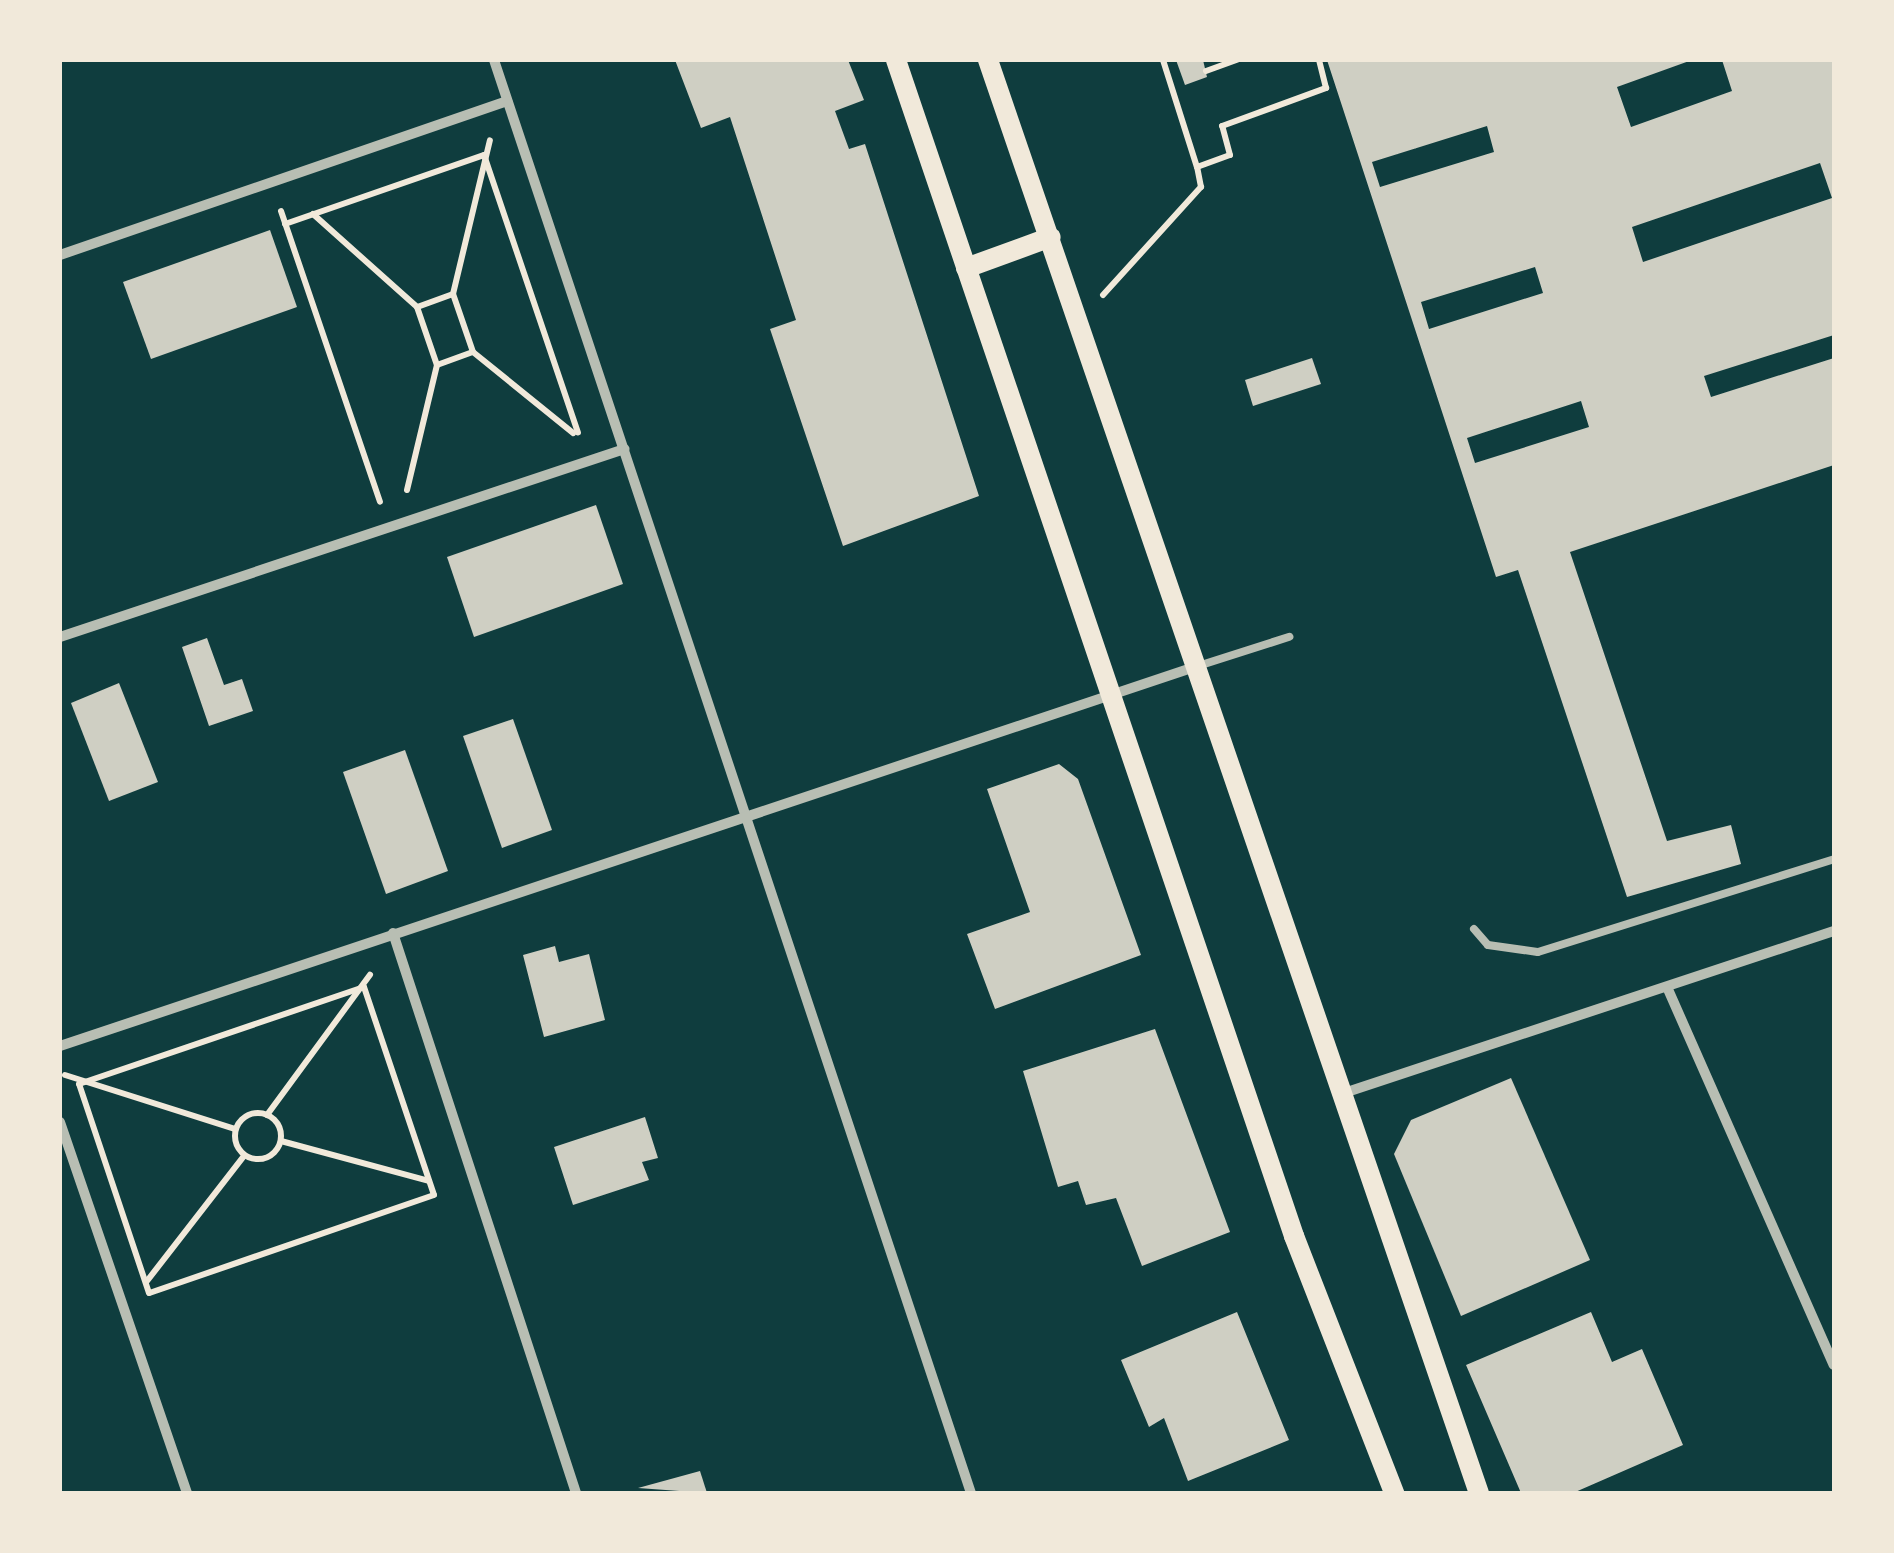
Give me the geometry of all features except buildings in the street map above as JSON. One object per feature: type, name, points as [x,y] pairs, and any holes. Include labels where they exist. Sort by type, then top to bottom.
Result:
[{"type":"main road","points":[[896,60],[1294,1236],[1394,1493]]},
{"type":"main road","points":[[988,60],[1051,237],[1336,1096],[1479,1493]]},
{"type":"main road","points":[[966,268],[1051,237]]},
{"type":"street","points":[[494,60],[971,1493]]},
{"type":"street","points":[[60,255],[507,101]]},
{"type":"street","points":[[60,637],[624,449]]},
{"type":"street","points":[[60,1046],[1110,691],[1192,668]]},
{"type":"street","points":[[1336,1096],[1834,931]]},
{"type":"street","points":[[393,933],[576,1493]]},
{"type":"street","points":[[1667,987],[1834,1365]]},
{"type":"street","points":[[60,1122],[187,1493]]},
{"type":"lane","points":[[1192,668],[1289,637]]},
{"type":"lane","points":[[1474,930],[1488,945],[1538,952],[1834,859]]},
{"type":"path","points":[[1078,322],[1201,187],[1163,60]]},
{"type":"path","points":[[1206,70],[1236,60]]},
{"type":"path","points":[[1197,167],[1230,155],[1222,126],[1326,88],[1319,60]]},
{"type":"path","points":[[507,101],[484,155],[453,294],[473,352],[580,440],[624,449]]},
{"type":"path","points":[[422,494],[382,508],[286,224],[484,155]]},
{"type":"path","points":[[484,155],[580,440]]},
{"type":"path","points":[[312,214],[417,307],[437,364],[404,500]]},
{"type":"path","points":[[417,307],[453,294]]},
{"type":"path","points":[[437,364],[473,352]]},
{"type":"path","points":[[563,446],[580,440]]},
{"type":"path","points":[[235,1129],[245,1117],[268,1114],[364,987],[393,933]]},
{"type":"path","points":[[79,1084],[364,987]]},
{"type":"path","points":[[79,1084],[149,1293],[434,1196],[364,987]]},
{"type":"path","points":[[60,1071],[79,1084],[235,1129]]},
{"type":"path","points":[[268,1114],[281,1141],[430,1181]]},
{"type":"path","points":[[235,1129],[244,1156]]},
{"type":"path","points":[[244,1156],[266,1158],[281,1141]]},
{"type":"path","points":[[146,1282],[244,1156]]}]
